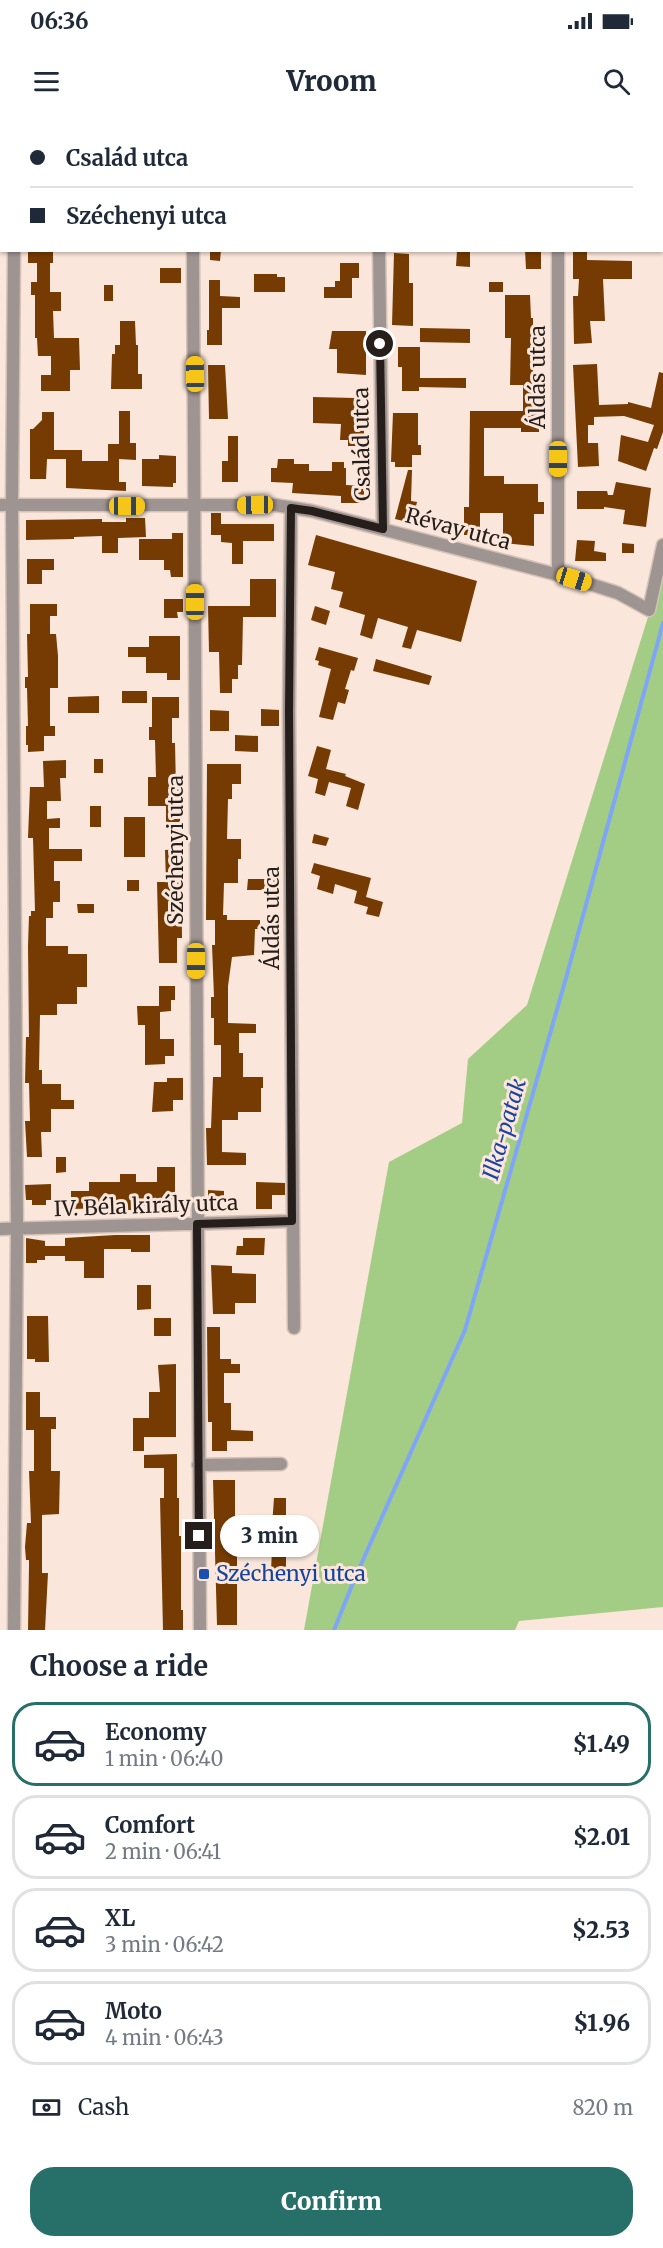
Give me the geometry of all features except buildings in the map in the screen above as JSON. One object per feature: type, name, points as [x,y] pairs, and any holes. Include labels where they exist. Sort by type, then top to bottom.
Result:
[{"type":"street","points":[[14,252],[6,505],[17,1229],[14,1630]]},
{"type":"street","name":"Széchenyi utca","points":[[193,252],[200,1630]]},
{"type":"street","name":"Család utca","points":[[379,252],[383,529]]},
{"type":"street","name":"Áldás utca","points":[[558,252],[558,575]]},
{"type":"street","name":"Révay utca","points":[[6,505],[274,505],[312,511],[558,575],[618,593],[649,610],[663,545]]},
{"type":"street","name":"Áldás utca","points":[[291,508],[289,711],[294,1328]]},
{"type":"street","name":"IV. Béla király utca","points":[[0,1229],[292,1221]]},
{"type":"street","points":[[198,1465],[281,1464]]},
{"type":"green space","points":[[663,561],[663,1607],[519,1621],[515,1630],[304,1630],[389,1162],[462,1123],[468,1059],[527,1005],[648,617]]},
{"type":"waterway","name":"Ilka-patak","points":[[334,1630],[465,1330],[566,978],[663,623]]},
{"type":"place","name":"Széchenyi utca","points":[[204,1574]]},
{"type":"route","points":[[199,1536],[197,1224],[292,1221],[292,890],[289,711],[291,508],[383,529],[380,344]]}]
